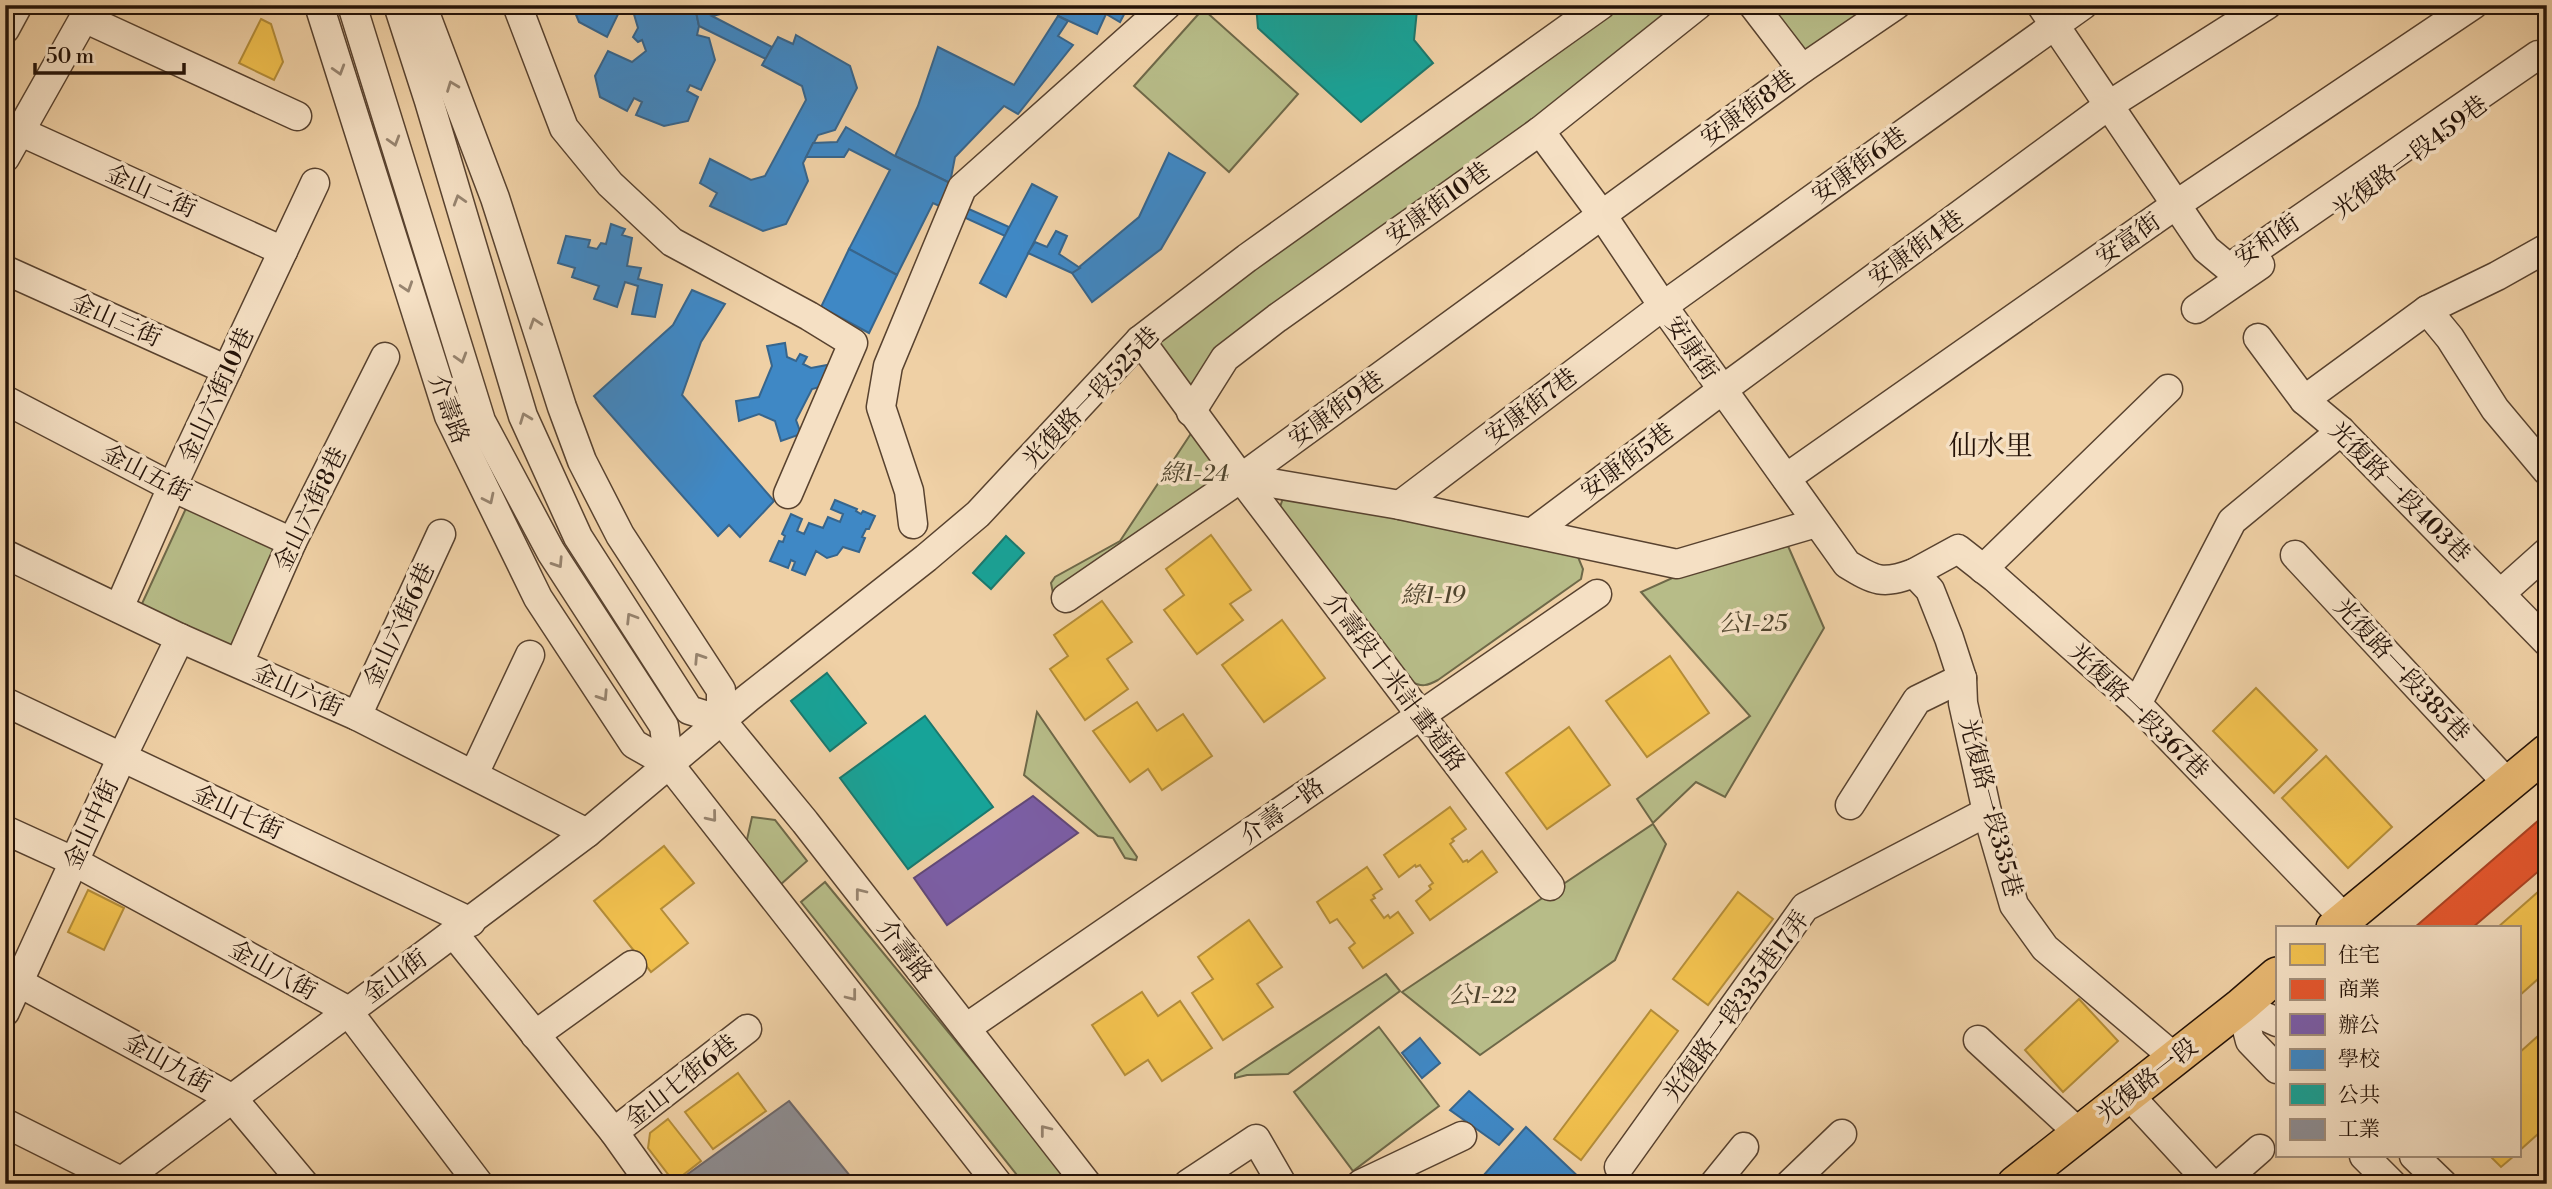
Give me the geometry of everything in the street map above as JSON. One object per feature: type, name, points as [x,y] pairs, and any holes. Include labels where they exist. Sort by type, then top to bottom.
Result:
[{"type":"main road","points":[[2339,924],[2547,752]]},
{"type":"main road","name":"光復路一段","points":[[2015,1184],[2276,976]]},
{"type":"street","points":[[5,29],[18,5]]},
{"type":"street","name":"介壽路","points":[[318,5],[449,416],[538,598],[634,744],[669,764],[998,1184]]},
{"type":"street","name":"介壽路","points":[[352,5],[481,421],[551,552],[664,726],[669,764]]},
{"type":"street","points":[[398,5],[529,428],[578,537],[689,710],[721,719],[721,690],[620,535],[582,461],[495,198],[422,5]]},
{"type":"street","points":[[517,5],[564,128],[610,184],[673,242],[809,316],[888,366]]},
{"type":"street","points":[[913,524],[909,491],[881,408],[888,366],[962,188],[1167,5]]},
{"type":"street","name":"光復路一段525巷","points":[[669,764],[721,719],[915,567],[978,514],[1140,340],[1247,258],[1601,5]]},
{"type":"street","name":"安康街10巷","points":[[1191,411],[1225,358],[1540,131],[1698,5]]},
{"type":"street","points":[[1752,5],[1802,69]]},
{"type":"street","name":"安康街8巷","points":[[1602,215],[1802,69],[1896,5]]},
{"type":"street","name":"安康街6巷","points":[[1663,306],[2048,15],[2083,5]]},
{"type":"street","name":"安康街4巷","points":[[1722,390],[2109,105],[2267,5]]},
{"type":"street","name":"安富街","points":[[1786,478],[2177,204],[2473,5]]},
{"type":"street","points":[[5,158],[88,12],[297,116]]},
{"type":"street","name":"安和街","points":[[2048,15],[2206,249],[2229,268],[2542,60]]},
{"type":"street","name":"光復路一段459巷","points":[[2196,309],[2457,127],[2542,60]]},
{"type":"street","name":"金山二街","points":[[19,131],[283,251]]},
{"type":"street","name":"安康街","points":[[1540,131],[1847,564],[1870,578],[1892,581],[1914,573]]},
{"type":"street","name":"金山六街10巷","points":[[119,608],[172,487],[315,183]]},
{"type":"street","name":"安康街9巷","points":[[1066,598],[1241,478],[1602,215]]},
{"type":"street","points":[[2304,401],[2427,310],[2547,248]]},
{"type":"street","name":"金山三街","points":[[5,270],[227,370]]},
{"type":"street","name":"安康街7巷","points":[[1400,505],[1663,306]]},
{"type":"street","points":[[2427,310],[2450,338],[2495,409],[2547,471]]},
{"type":"street","name":"光復路一段403巷","points":[[2258,338],[2304,401],[2341,431],[2547,642]]},
{"type":"street","points":[[1140,340],[1191,411]]},
{"type":"street","points":[[788,495],[853,343]]},
{"type":"street","name":"金山六街8巷","points":[[239,663],[292,542],[385,357]]},
{"type":"street","points":[[1983,569],[2168,389]]},
{"type":"street","name":"安康街5巷","points":[[1533,532],[1722,390]]},
{"type":"street","name":"金山五街","points":[[5,400],[172,487],[292,542]]},
{"type":"street","name":"介壽段十米計畫道路","points":[[1191,411],[1550,886]]},
{"type":"street","points":[[2137,704],[2232,521],[2341,431]]},
{"type":"street","points":[[1241,478],[1400,505],[1677,564],[1816,523]]},
{"type":"street","points":[[1577,499],[1575,528],[1585,544]]},
{"type":"street","name":"金山六街6巷","points":[[357,716],[440,534]]},
{"type":"street","name":"光復路一段367巷","points":[[1914,573],[1958,549],[1983,569],[2137,704],[2339,924]]},
{"type":"street","points":[[2500,594],[2547,552]]},
{"type":"street","name":"金山六街","points":[[5,554],[180,638],[357,716],[587,833]]},
{"type":"street","name":"光復路一段385巷","points":[[2295,555],[2509,785]]},
{"type":"street","name":"光復路一段335巷","points":[[1914,573],[1930,590],[1962,678],[1964,704],[1987,812],[2014,905],[2045,948],[2175,1058]]},
{"type":"street","name":"介壽一路","points":[[967,1028],[1597,594]]},
{"type":"street","name":"金山中街","points":[[5,1012],[13,978],[73,861],[180,638]]},
{"type":"street","points":[[474,774],[530,655]]},
{"type":"street","points":[[1850,805],[1917,701],[1962,678]]},
{"type":"street","name":"金山七街","points":[[5,702],[122,757],[463,928],[535,1035],[614,1132],[651,1184]]},
{"type":"street","name":"介壽路","points":[[721,719],[967,1028],[1087,1184]]},
{"type":"street","name":"金山街","points":[[132,1179],[347,1010],[463,928],[587,833],[669,764]]},
{"type":"street","name":"光復路一段335巷17弄","points":[[1619,1167],[1805,907],[1987,812]]},
{"type":"street","name":"金山八街","points":[[5,830],[73,861],[347,1010],[479,1184]]},
{"type":"street","points":[[535,1035],[632,965]]},
{"type":"street","name":"金山九街","points":[[13,978],[233,1099],[304,1184]]},
{"type":"street","points":[[2241,1006],[2276,1021]]},
{"type":"street","points":[[2241,1006],[2250,1041],[2276,1068]]},
{"type":"street","name":"金山七街6巷","points":[[614,1132],[747,1029]]},
{"type":"street","points":[[1978,1040],[2079,1133]]},
{"type":"street","points":[[2129,1095],[2211,1184]]},
{"type":"street","points":[[5,1123],[132,1179]]},
{"type":"street","points":[[1790,1184],[1842,1134]]},
{"type":"street","points":[[1361,1184],[1462,1136]]},
{"type":"street","points":[[1188,1184],[1256,1139],[1282,1184]]},
{"type":"street","points":[[1714,1184],[1744,1147]]},
{"type":"street","points":[[2220,1184],[2260,1150]]},
{"type":"street","points":[[2366,1158],[2392,1184]]},
{"type":"street","points":[[2416,1158],[2443,1184]]},
{"type":"green space","points":[[1613,5],[1686,5],[1194,400],[1148,343]]},
{"type":"green space","points":[[1761,5],[1878,5],[1801,56]]},
{"type":"green space","points":[[1203,9],[1298,94],[1229,172],[1134,86]]},
{"type":"green space","name":"綠1-24","points":[[1194,429],[1223,471],[1221,484],[1056,594],[1053,593],[1051,583],[1055,577],[1120,541]]},
{"type":"green space","name":"綠1-19","points":[[1288,493],[1578,557],[1583,569],[1581,579],[1438,680],[1428,685],[1418,685],[1411,682],[1280,507]]},
{"type":"green space","points":[[188,504],[284,548],[236,652],[140,608]]},
{"type":"green space","name":"公1-25","points":[[1788,546],[1824,628],[1725,797],[1696,782],[1653,823],[1637,799],[1750,716],[1641,592],[1679,575]]},
{"type":"green space","points":[[1037,712],[1137,857],[1136,860],[1125,858],[1113,838],[1098,836],[1024,775]]},
{"type":"green space","points":[[752,817],[775,820],[807,861],[780,885],[746,844]]},
{"type":"green space","name":"公1-22","points":[[1653,824],[1666,844],[1615,960],[1480,1055],[1402,992]]},
{"type":"green space","points":[[825,882],[1073,1184],[1024,1184],[801,902]]},
{"type":"green space","points":[[1386,974],[1400,991],[1288,1074],[1235,1078],[1235,1074]]},
{"type":"green space","points":[[1379,1027],[1439,1106],[1353,1171],[1294,1092]]},
{"type":"building: 住宅","points":[[261,19],[271,24],[283,62],[274,80],[239,63]]},
{"type":"building: 住宅","points":[[1211,535],[1251,590],[1230,604],[1243,620],[1197,654],[1164,610],[1184,595],[1166,569]]},
{"type":"building: 住宅","points":[[1102,601],[1132,642],[1107,659],[1128,689],[1085,720],[1050,669],[1068,656],[1054,635]]},
{"type":"building: 住宅","points":[[1282,620],[1325,678],[1264,722],[1222,665]]},
{"type":"building: 住宅","points":[[1670,656],[1709,713],[1647,757],[1606,701]]},
{"type":"building: 住宅","points":[[2256,688],[2317,750],[2274,793],[2213,731]]},
{"type":"building: 住宅","points":[[1137,702],[1157,731],[1183,714],[1212,756],[1162,790],[1148,769],[1130,782],[1093,731]]},
{"type":"building: 住宅","points":[[1569,727],[1610,785],[1547,829],[1506,773]]},
{"type":"building: 住宅","points":[[2326,756],[2392,827],[2348,868],[2282,798]]},
{"type":"building: 住宅","points":[[1450,807],[1466,829],[1452,839],[1454,841],[1450,844],[1463,862],[1468,862],[1482,851],[1497,872],[1430,920],[1416,901],[1431,889],[1429,886],[1433,883],[1420,865],[1415,865],[1399,877],[1384,855]]},
{"type":"building: 住宅","points":[[664,846],[694,883],[661,909],[688,943],[651,972],[594,901]]},
{"type":"building: 住宅","points":[[1367,867],[1382,889],[1373,895],[1375,898],[1371,900],[1384,918],[1388,915],[1390,918],[1398,912],[1413,933],[1363,968],[1349,948],[1355,943],[1337,919],[1330,923],[1317,902]]},
{"type":"building: 住宅","points":[[2547,884],[2547,971],[2520,995],[2520,926],[2499,926]]},
{"type":"building: 住宅","points":[[88,890],[124,908],[104,950],[68,932]]},
{"type":"building: 住宅","points":[[1738,892],[1773,919],[1708,1005],[1673,979]]},
{"type":"building: 住宅","points":[[1249,920],[1282,967],[1257,984],[1273,1007],[1223,1040],[1192,993],[1213,979],[1198,957]]},
{"type":"building: 住宅","points":[[1142,992],[1158,1016],[1180,1001],[1212,1048],[1162,1081],[1148,1060],[1125,1075],[1092,1025]]},
{"type":"building: 住宅","points":[[2079,999],[2118,1041],[2063,1092],[2025,1050]]},
{"type":"building: 住宅","points":[[1651,1010],[1678,1031],[1581,1160],[1554,1139]]},
{"type":"building: 住宅","points":[[2547,1028],[2547,1126],[2520,1150],[2520,1052]]},
{"type":"building: 住宅","points":[[738,1073],[766,1111],[713,1149],[685,1112]]},
{"type":"building: 住宅","points":[[668,1119],[701,1161],[674,1182],[648,1148],[650,1133]]},
{"type":"building: 住宅","points":[[2492,1158],[2512,1158],[2501,1167]]},
{"type":"building: 商業","points":[[2547,813],[2547,864],[2474,926],[2416,926]]},
{"type":"building: 辦公","points":[[1033,796],[1078,833],[947,925],[914,878]]},
{"type":"building: 學校","points":[[572,5],[695,7],[699,26],[697,35],[709,38],[715,60],[701,90],[690,85],[687,91],[698,97],[688,121],[664,126],[636,115],[642,102],[634,98],[627,111],[600,97],[595,76],[608,51],[632,62],[646,51],[642,40],[638,42],[633,37],[638,28],[633,11],[620,10],[607,37],[579,22]]},
{"type":"building: 學校","points":[[759,5],[712,16],[772,47],[766,59],[699,26],[695,7]]},
{"type":"building: 學校","points":[[1064,5],[1129,5],[1120,22],[1106,14],[1097,34],[1058,16]]},
{"type":"building: 學校","points":[[1058,16],[1068,21],[1058,36],[1073,45],[1018,114],[1004,106],[955,157],[950,183],[895,156],[918,106],[938,47],[1014,85]]},
{"type":"building: 學校","points":[[796,35],[850,66],[857,88],[835,130],[818,135],[803,163],[808,181],[786,224],[763,231],[710,206],[717,193],[700,183],[710,159],[751,180],[765,176],[806,100],[802,86],[762,65],[778,37],[793,44]]},
{"type":"building: 學校","points":[[846,127],[895,156],[950,183],[951,201],[1009,227],[1005,236],[933,203],[897,275],[849,249],[890,170],[849,149],[844,157],[806,157],[813,143],[837,142]]},
{"type":"building: 學校","points":[[1169,153],[1205,173],[1161,249],[1092,302],[1072,273],[1139,217]]},
{"type":"building: 學校","points":[[1032,184],[1057,197],[1006,297],[980,283]]},
{"type":"building: 學校","points":[[611,224],[625,229],[622,235],[632,238],[627,266],[641,268],[638,279],[662,285],[655,317],[632,314],[638,286],[625,282],[617,307],[594,299],[599,286],[572,277],[575,268],[558,263],[566,236],[590,240],[588,247],[597,249],[601,243],[606,244]]},
{"type":"building: 學校","points":[[1056,231],[1067,236],[1059,254],[1080,268],[1072,273],[1028,253],[1035,242],[1047,247]]},
{"type":"building: 學校","points":[[849,249],[897,275],[869,333],[821,307]]},
{"type":"building: 學校","points":[[692,290],[725,304],[701,342],[682,395],[774,501],[740,537],[729,525],[718,536],[594,396],[673,325]]},
{"type":"building: 學校","points":[[785,343],[787,357],[796,361],[800,354],[807,357],[803,364],[811,368],[827,365],[827,385],[812,389],[796,420],[801,434],[781,441],[775,421],[759,414],[739,421],[736,401],[759,397],[772,366],[767,346]]},
{"type":"building: 學校","points":[[835,500],[857,509],[861,514],[863,511],[875,516],[862,537],[865,538],[859,552],[843,547],[837,555],[827,558],[816,551],[805,575],[792,570],[795,562],[791,560],[788,568],[770,561],[779,541],[783,542],[785,536],[782,534],[791,514],[802,519],[797,531],[804,534],[809,523],[823,528],[828,517],[840,522],[843,514],[831,509]]},
{"type":"building: 學校","points":[[1420,1038],[1440,1063],[1422,1078],[1402,1053]]},
{"type":"building: 學校","points":[[1469,1091],[1513,1129],[1499,1145],[1450,1110]]},
{"type":"building: 學校","points":[[1526,1127],[1585,1183],[1476,1184]]},
{"type":"building: 公共","points":[[1256,5],[1396,5],[1417,10],[1414,40],[1433,63],[1361,122],[1258,28]]},
{"type":"building: 公共","points":[[1006,536],[1024,553],[991,589],[973,573]]},
{"type":"building: 公共","points":[[827,673],[866,723],[830,751],[791,701]]},
{"type":"building: 公共","points":[[925,716],[993,807],[908,869],[840,778]]},
{"type":"building: 工業","points":[[789,1101],[851,1177],[841,1184],[674,1184]]},
{"type":"district","name":"仙水里","points":[[1991,445]]}]
